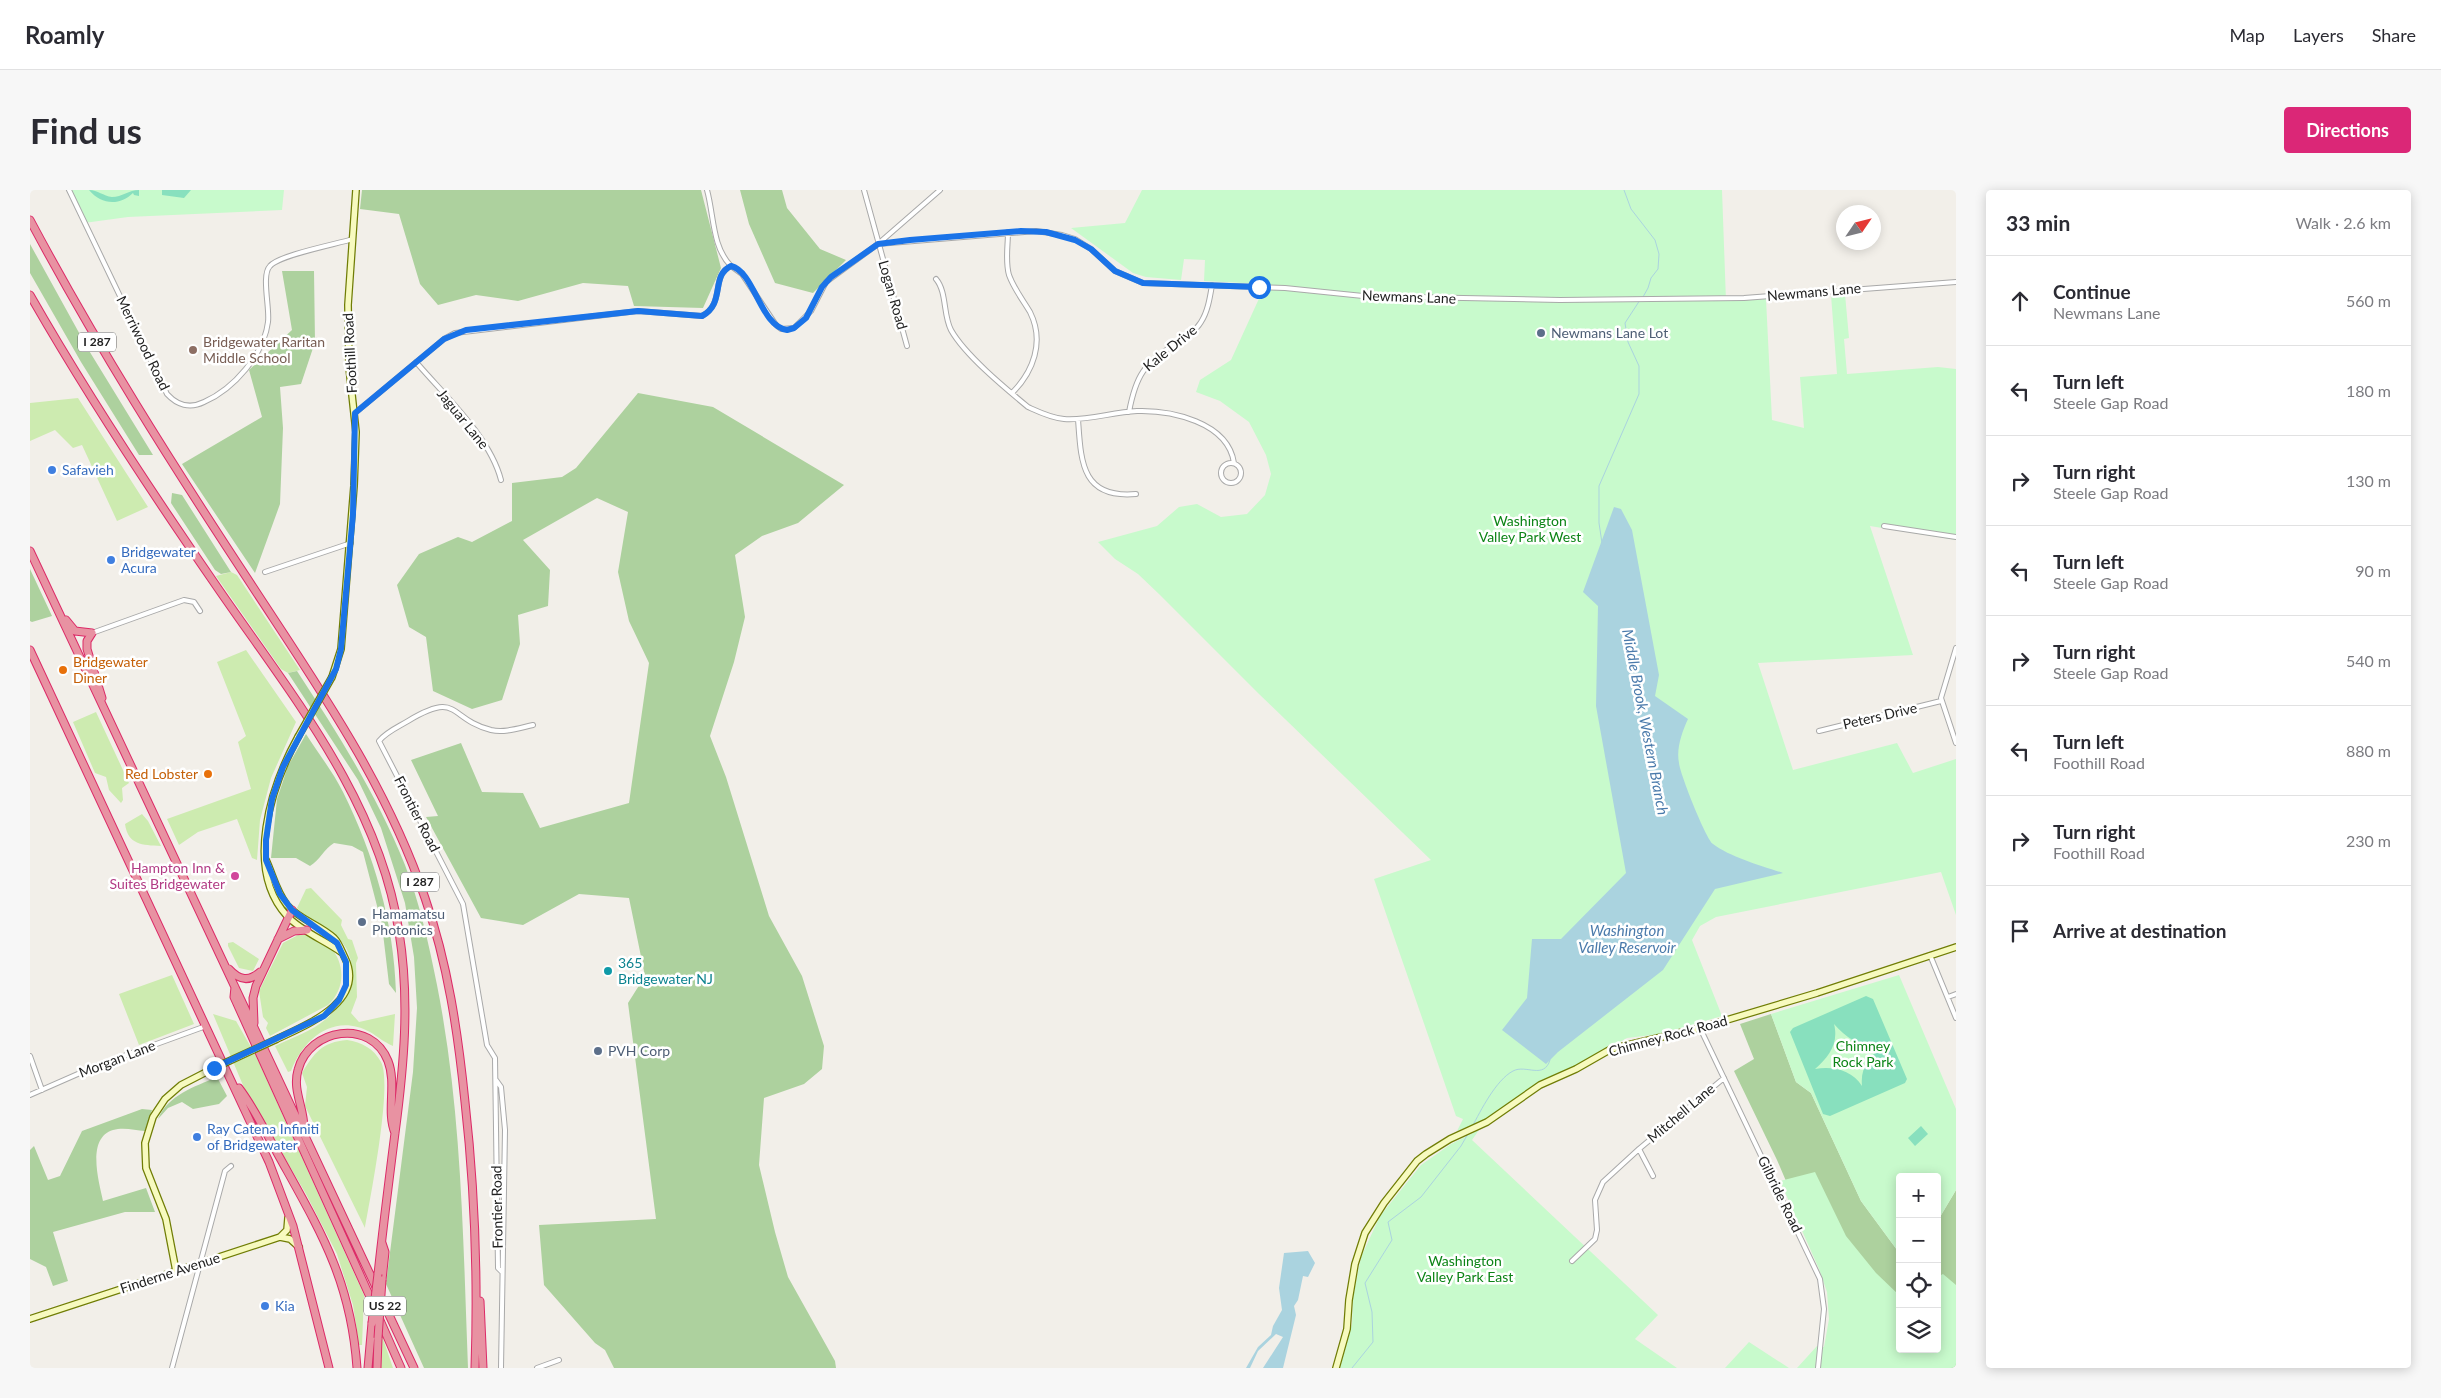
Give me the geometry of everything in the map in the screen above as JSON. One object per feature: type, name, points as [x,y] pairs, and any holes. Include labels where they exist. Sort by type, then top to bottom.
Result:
[{"type":"highway","name":"I 287","points":[[30,220],[96,341],[142,417],[355,744],[383,797],[409,854],[436,932],[456,1028],[468,1129],[477,1273],[475,1368]]},
{"type":"highway","name":"I 287","points":[[30,295],[93,403],[321,740],[363,814],[378,851],[390,890],[399,931],[404,969],[406,1014],[404,1054],[368,1368]]},
{"type":"highway","name":"US 22","points":[[30,551],[414,1368]]},
{"type":"highway","points":[[52,599],[72,629],[82,634],[92,633]]},
{"type":"highway","points":[[92,633],[87,641],[87,649],[107,716]]},
{"type":"highway","points":[[30,650],[269,1162],[299,1247],[329,1368]]},
{"type":"highway","points":[[30,663],[38,667]]},
{"type":"highway","points":[[255,1028],[253,998],[262,970],[292,910]]},
{"type":"highway","points":[[278,939],[291,932],[307,930]]},
{"type":"highway","points":[[224,962],[236,976],[244,979],[252,978],[262,970]]},
{"type":"highway","points":[[236,987],[234,997],[401,1368]]},
{"type":"highway","points":[[304,1133],[304,1118],[296,1088],[300,1064],[308,1050],[317,1042],[326,1036],[346,1032],[360,1035],[375,1042],[388,1061],[392,1078],[391,1124],[395,1134]]},
{"type":"highway","points":[[231,1078],[244,1095],[330,1252],[341,1280],[351,1319],[357,1368]]},
{"type":"highway","points":[[377,1368],[385,1252],[381,1243]]},
{"type":"highway","points":[[477,1273],[483,1368]]},
{"type":"street","name":"Merriwood Road","points":[[69,190],[167,394],[182,404],[194,406],[213,398],[227,388],[245,369],[262,342],[268,322],[268,269],[274,262],[353,240]]},
{"type":"street","name":"Foothill Road","points":[[341,952],[288,918],[270,891],[266,874],[266,840],[272,799],[283,767],[332,677],[341,649],[355,480],[355,413],[349,367],[348,305],[356,190]]},
{"type":"street","points":[[706,190],[722,255],[731,266],[742,274],[776,325],[787,330],[794,328],[806,318],[822,287],[831,277],[878,244],[940,190]]},
{"type":"street","name":"Logan Road","points":[[864,190],[908,346]]},
{"type":"street","name":"Newmans Lane","points":[[878,244],[1036,230],[1068,237],[1091,249],[1115,271],[1143,283],[1285,288],[1363,296],[1631,300],[1744,298],[1956,282]]},
{"type":"street","points":[[1008,232],[1007,262],[1010,277],[1030,313],[1037,335],[1032,367],[1023,382],[1012,393]]},
{"type":"street","points":[[355,413],[449,335],[466,330],[638,311],[702,316],[714,308],[717,301],[720,278],[724,271],[731,266]]},
{"type":"street","points":[[936,279],[940,285],[946,316],[952,331],[960,342],[1028,407],[1040,413],[1060,418],[1078,419],[1129,412],[1167,413],[1210,428],[1226,443],[1234,463],[1239,466],[1241,476],[1237,481],[1231,483],[1223,478],[1222,471],[1227,464],[1234,463]]},
{"type":"street","name":"Kale Drive","points":[[1129,412],[1133,391],[1140,373],[1156,357],[1195,330],[1206,312],[1212,284]]},
{"type":"street","name":"Jaguar Lane","points":[[416,362],[483,442],[494,459],[501,480]]},
{"type":"street","points":[[1078,419],[1081,458],[1094,484],[1110,493],[1136,494]]},
{"type":"street","points":[[1884,526],[1956,537]]},
{"type":"street","points":[[265,572],[351,543]]},
{"type":"street","points":[[92,633],[184,600],[194,602],[200,612]]},
{"type":"street","points":[[1956,648],[1941,701],[1956,743]]},
{"type":"street","name":"Peters Drive","points":[[1819,730],[1941,701]]},
{"type":"street","name":"Frontier Road","points":[[502,1272],[498,1268],[495,1058],[487,1045],[463,904],[379,741],[426,710],[441,706],[450,708],[491,730],[502,731],[533,725]]},
{"type":"street","name":"Foothill Road","points":[[176,1271],[166,1219],[146,1168],[145,1143],[153,1117],[165,1099],[182,1084],[324,1016],[339,1000],[348,977],[346,962],[334,938],[292,910],[280,894],[266,860]]},
{"type":"street","name":"Chimney Rock Road","points":[[1336,1368],[1347,1329],[1349,1300],[1355,1264],[1370,1223],[1417,1161],[1435,1148],[1487,1122],[1540,1085],[1576,1069],[1611,1049],[1700,1028],[1861,980],[1956,947]]},
{"type":"street","points":[[1930,955],[1956,1018]]},
{"type":"street","points":[[1948,997],[1956,994]]},
{"type":"street","name":"Morgan Lane","points":[[30,1095],[96,1066],[206,1026]]},
{"type":"street","name":"Gilbride Road","points":[[1700,1028],[1820,1279],[1824,1309],[1818,1368]]},
{"type":"street","points":[[30,1056],[42,1090]]},
{"type":"street","name":"Mitchell Lane","points":[[1572,1261],[1595,1239],[1597,1230],[1595,1200],[1603,1182],[1639,1149],[1724,1078]]},
{"type":"street","name":"Frontier Road","points":[[496,1080],[501,1087],[505,1130],[501,1368]]},
{"type":"street","name":"Mitchell Lane","points":[[1639,1149],[1653,1176]]},
{"type":"street","points":[[172,1368],[226,1171],[230,1166]]},
{"type":"street","points":[[280,1237],[288,1227],[287,1210]]},
{"type":"street","points":[[280,1237],[287,1237],[299,1247]]},
{"type":"street","name":"Finderne Avenue","points":[[30,1319],[280,1237]]},
{"type":"street","points":[[537,1368],[559,1360]]},
{"type":"green space","points":[[69,190],[284,190],[282,210],[128,217],[84,223]]},
{"type":"green space","points":[[89,190],[112,197],[139,190],[139,196],[133,193],[122,200],[111,202],[99,199]]},
{"type":"green space","points":[[162,190],[191,190],[184,198],[162,195]]},
{"type":"green space","points":[[362,190],[701,190],[721,268],[703,308],[634,306],[628,286],[583,283],[518,301],[476,295],[438,305],[420,284],[399,214],[360,209]]},
{"type":"green space","points":[[740,190],[782,190],[787,208],[820,249],[846,260],[813,293],[775,283],[749,224]]},
{"type":"green space","name":"Washington Valley Park West","points":[[1142,190],[1722,190],[1726,301],[1766,299],[1772,420],[1804,428],[1800,377],[1837,374],[1831,295],[1845,294],[1849,338],[1844,339],[1847,374],[1938,367],[1956,369],[1956,540],[1870,526],[1913,655],[1758,663],[1793,770],[1897,743],[1913,773],[1956,759],[1956,915],[1941,872],[1716,917],[1700,926],[1692,940],[1722,1016],[1660,1034],[1627,1038],[1569,1070],[1540,1081],[1485,1120],[1457,1131],[1463,1119],[1456,1116],[1374,879],[1431,860],[1259,694],[1159,594],[1138,574],[1115,559],[1098,542],[1157,526],[1179,507],[1197,504],[1221,517],[1247,514],[1265,495],[1271,474],[1266,455],[1249,422],[1220,401],[1196,392],[1200,380],[1231,360],[1262,292],[1263,284],[1204,281],[1205,260],[1184,259],[1181,280],[1146,277],[1133,273],[1071,228],[1125,223]]},
{"type":"green space","points":[[30,244],[88,349],[153,455],[139,455],[81,362],[30,273]]},
{"type":"green space","points":[[282,271],[314,271],[315,342],[301,384],[280,387],[283,428],[280,504],[255,573],[182,464],[262,417],[249,370],[292,330]]},
{"type":"green space","points":[[638,393],[713,407],[844,485],[798,523],[762,536],[735,555],[745,617],[734,662],[710,736],[726,777],[769,916],[802,976],[824,1046],[822,1069],[804,1084],[764,1098],[759,1165],[788,1277],[835,1361],[836,1368],[614,1368],[605,1350],[595,1343],[544,1285],[539,1225],[656,1219],[628,1003],[645,976],[629,898],[579,894],[523,925],[481,918],[426,817],[438,816],[411,760],[461,743],[482,792],[523,793],[540,828],[629,803],[649,663],[629,621],[618,572],[628,512],[597,498],[523,540],[550,570],[548,606],[518,615],[520,644],[502,700],[472,709],[433,691],[426,637],[409,627],[397,585],[419,554],[458,537],[472,542],[512,521],[512,483],[562,477],[576,468]]},
{"type":"green space","points":[[78,398],[148,507],[117,521],[82,445],[73,448],[55,430],[30,441],[30,403]]},
{"type":"green space","points":[[172,493],[182,495],[231,572],[221,574],[215,570],[171,503]]},
{"type":"green space","points":[[30,569],[52,616],[32,622],[30,621]]},
{"type":"green space","points":[[231,572],[237,575],[300,670],[288,673],[281,669],[216,576]]},
{"type":"green space","points":[[246,650],[296,722],[271,778],[260,820],[257,860],[252,858],[237,819],[198,832],[179,845],[167,819],[251,789],[238,742],[246,736],[217,662]]},
{"type":"green space","points":[[297,671],[342,742],[382,814],[405,865],[424,925],[437,985],[452,1080],[463,1224],[468,1368],[424,1368],[386,1284],[413,1072],[417,1008],[414,957],[405,903],[381,828],[358,780],[288,673]]},
{"type":"green space","points":[[96,712],[129,783],[122,788],[123,800],[121,803],[109,790],[106,777],[95,773],[73,722]]},
{"type":"green space","points":[[306,734],[343,792],[373,865],[387,915],[396,993],[389,984],[382,925],[363,852],[352,846],[334,843],[310,866],[296,858],[271,858],[277,799],[288,766]]},
{"type":"green space","points":[[142,814],[148,821],[161,846],[142,844],[129,836],[125,824]]},
{"type":"green space","points":[[311,888],[342,920],[341,925],[348,939],[352,940],[358,958],[356,963],[357,997],[351,1013],[359,1022],[395,1014],[393,1046],[370,1032],[357,1027],[344,1025],[332,1027],[312,1039],[296,1059],[291,1071],[288,1072],[275,1046],[308,1031],[326,1019],[345,996],[351,977],[352,967],[350,958],[342,942],[297,908],[306,889]]},
{"type":"green space","points":[[300,934],[313,936],[324,941],[333,950],[341,971],[341,983],[328,1005],[270,1036],[266,1028],[268,1023],[263,1017],[259,991],[283,943]]},
{"type":"green space","points":[[233,942],[259,959],[253,971],[239,968],[228,946],[228,943]]},
{"type":"green space","points":[[172,975],[194,1024],[139,1045],[119,994]]},
{"type":"green space","name":"Chimney Rock Park","points":[[1899,975],[1956,1109],[1956,1190],[1941,1215],[1941,1173],[1896,1173],[1896,1249],[1861,1201],[1811,1093],[1796,1082],[1771,1014]]},
{"type":"green space","points":[[1866,996],[1873,999],[1907,1079],[1905,1083],[1830,1116],[1823,1114],[1790,1032],[1793,1028]],"holes":[[[1834,1024],[1845,1035],[1856,1042],[1869,1046],[1884,1045],[1867,1062],[1864,1068],[1862,1086],[1853,1076],[1842,1070],[1829,1068],[1815,1069],[1825,1060],[1832,1049],[1835,1037]]]},
{"type":"green space","points":[[213,1014],[236,1021],[256,1056],[364,1295],[362,1345],[359,1345],[353,1305],[337,1254],[306,1194],[245,1090]]},
{"type":"green space","points":[[1771,1014],[1796,1082],[1811,1093],[1861,1201],[1896,1249],[1896,1353],[1941,1353],[1941,1215],[1956,1190],[1956,1368],[1827,1368],[1832,1289],[1777,1160],[1734,1071],[1754,1059],[1740,1024]]},
{"type":"green space","points":[[347,1040],[363,1044],[371,1050],[381,1062],[384,1074],[383,1117],[365,1228],[305,1106],[307,1087],[302,1073],[306,1066],[315,1054],[325,1046]]},
{"type":"green space","points":[[217,1077],[227,1096],[219,1104],[193,1109],[182,1102],[168,1108],[158,1119],[162,1111],[175,1098],[191,1088]]},
{"type":"green space","points":[[142,1109],[152,1110],[145,1131],[117,1129],[105,1135],[99,1142],[96,1161],[97,1172],[103,1201],[146,1188],[155,1212],[125,1212],[53,1232],[68,1281],[53,1286],[46,1267],[30,1259],[30,1150],[34,1146],[48,1180],[60,1176],[82,1131]]},
{"type":"green space","points":[[1921,1126],[1928,1134],[1915,1146],[1908,1138]]},
{"type":"green space","name":"Washington Valley Park East","points":[[1479,1130],[1472,1140],[1658,1315],[1635,1339],[1677,1368],[1340,1368],[1352,1324],[1353,1298],[1361,1257],[1380,1216],[1421,1165],[1451,1144]]},
{"type":"green space","points":[[1815,1172],[1846,1236],[1876,1273],[1896,1292],[1896,1353],[1941,1353],[1941,1275],[1943,1274],[1956,1285],[1956,1368],[1797,1368],[1817,1346],[1824,1347],[1829,1319],[1827,1292],[1819,1269],[1780,1181]]},
{"type":"green space","points":[[382,1336],[393,1368],[381,1368]]},
{"type":"green space","points":[[1749,1342],[1789,1368],[1725,1368]]},
{"type":"water","name":"Washington Valley Reservoir","points":[[1614,507],[1621,509],[1632,530],[1659,675],[1655,696],[1688,719],[1680,741],[1678,758],[1680,769],[1699,819],[1710,840],[1720,849],[1746,861],[1783,873],[1715,889],[1663,970],[1558,1052],[1546,1064],[1502,1030],[1527,998],[1532,939],[1561,939],[1626,873],[1596,706],[1598,606],[1583,592]]},
{"type":"water","points":[[1308,1251],[1315,1263],[1308,1277],[1303,1276],[1298,1300],[1294,1306],[1296,1315],[1283,1368],[1263,1368],[1283,1337],[1276,1334],[1258,1351],[1250,1368],[1246,1368],[1258,1347],[1271,1335],[1273,1326],[1282,1310],[1279,1288],[1284,1253]]},
{"type":"waterway","name":"Middle Brook, Western Branch","points":[[1624,190],[1631,209],[1655,240],[1659,254],[1658,269],[1651,278],[1643,297]]},
{"type":"waterway","name":"Middle Brook, Western Branch","points":[[1602,543],[1599,523],[1599,486],[1639,394],[1639,366],[1628,342],[1625,323],[1640,300]]},
{"type":"waterway","name":"Middle Brook, Western Branch","points":[[1472,1127],[1490,1096],[1507,1075],[1518,1069],[1544,1069],[1550,1060]]},
{"type":"waterway","name":"Middle Brook, Western Branch","points":[[1352,1368],[1373,1342],[1372,1312],[1365,1283],[1392,1240],[1388,1222],[1421,1197],[1461,1146],[1469,1132]]},
{"type":"place","name":"Newmans Lane Lot","points":[[1541,333]]},
{"type":"place","name":"Bridgewater Raritan Middle School","points":[[193,350]]},
{"type":"place","name":"Safavieh","points":[[52,470]]},
{"type":"place","name":"Bridgewater Acura","points":[[111,560]]},
{"type":"place","name":"Bridgewater Diner","points":[[63,670]]},
{"type":"place","name":"Red Lobster","points":[[208,774]]},
{"type":"place","name":"Hampton Inn & Suites Bridgewater","points":[[235,876]]},
{"type":"place","name":"Hamamatsu Photonics","points":[[362,922]]},
{"type":"place","name":"365 Bridgewater NJ","points":[[608,971]]},
{"type":"place","name":"PVH Corp","points":[[598,1051]]},
{"type":"place","name":"Ray Catena Infiniti of Bridgewater","points":[[197,1137]]},
{"type":"place","name":"Kia","points":[[265,1306]]},
{"type":"route","points":[[214,1068],[324,1016],[339,1000],[346,985],[348,969],[334,938],[292,910],[280,894],[266,860],[268,823],[272,799],[283,767],[290,751],[332,677],[339,660],[353,514],[355,413],[449,335],[466,330],[638,311],[702,316],[714,308],[717,301],[720,278],[724,271],[731,266],[739,270],[776,325],[787,330],[799,325],[806,318],[822,287],[831,277],[878,244],[1036,230],[1062,235],[1075,240],[1091,249],[1115,271],[1125,277],[1143,283],[1153,285],[1212,284],[1259,287]]}]
